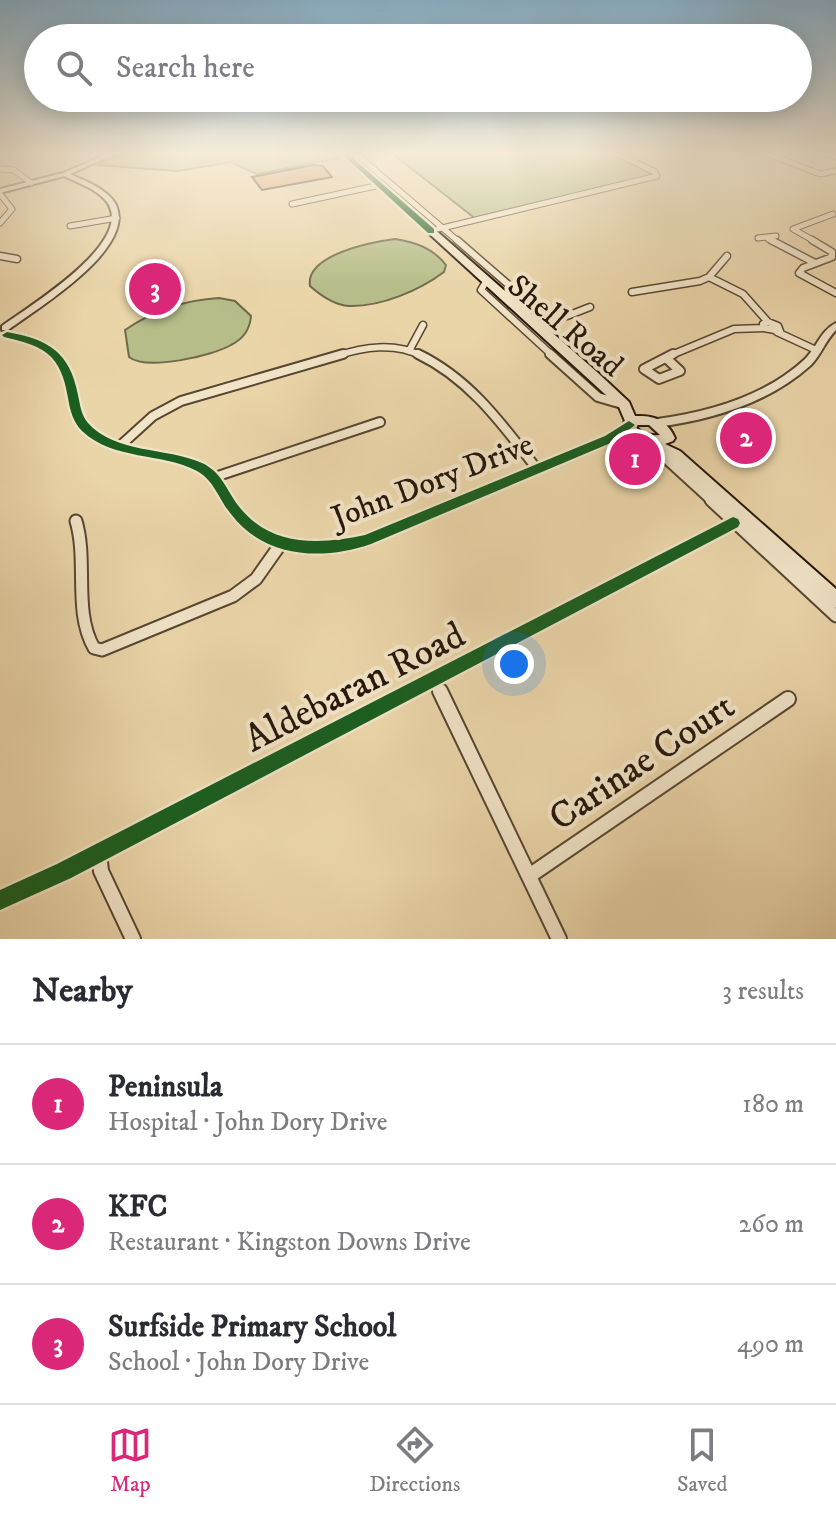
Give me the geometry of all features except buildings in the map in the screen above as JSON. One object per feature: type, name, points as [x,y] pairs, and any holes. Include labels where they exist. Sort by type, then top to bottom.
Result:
[{"type":"main road","name":"Shell Road","points":[[394,198],[494,282],[625,405],[630,423]]},
{"type":"main road","name":"Shell Road","points":[[593,375],[660,429],[836,588]]},
{"type":"main road","points":[[660,429],[630,423],[633,433],[675,455],[836,600]]},
{"type":"main road","points":[[648,440],[660,429]]},
{"type":"street","points":[[0,223],[12,209],[4,198]]},
{"type":"street","points":[[3,332],[97,257],[114,233],[117,218],[114,207],[106,198]]},
{"type":"street","points":[[292,204],[321,198]]},
{"type":"street","name":"Shell Road","points":[[407,198],[442,228],[494,282],[481,290],[598,397],[625,405]]},
{"type":"street","points":[[431,231],[567,198]]},
{"type":"street","points":[[833,214],[793,228],[796,233],[833,254],[800,269],[799,273],[836,293]]},
{"type":"street","points":[[70,226],[117,218]]},
{"type":"street","points":[[768,239],[776,236]]},
{"type":"street","points":[[758,238],[768,239],[815,263]]},
{"type":"street","points":[[0,256],[17,259]]},
{"type":"street","points":[[632,292],[648,287],[694,283],[709,277],[727,256]]},
{"type":"street","points":[[709,277],[742,292],[759,307],[766,325],[816,350]]},
{"type":"street","points":[[494,282],[548,315],[567,316],[590,307]]},
{"type":"street","points":[[409,351],[423,325]]},
{"type":"street","points":[[666,358],[734,329],[766,325]]},
{"type":"street","points":[[660,429],[744,403],[806,365],[823,336],[836,326]]},
{"type":"street","points":[[3,332],[29,339],[55,353],[65,363],[75,409],[82,424],[98,436],[186,461],[215,477],[380,422]]},
{"type":"street","points":[[121,445],[153,416],[199,395],[381,345],[409,351],[445,365],[464,380],[537,469]]},
{"type":"street","name":"John Dory Drive","points":[[215,477],[249,528],[280,545],[317,549],[366,540],[609,439],[630,423]]},
{"type":"street","name":"John Dory Drive","points":[[609,439],[648,440]]},
{"type":"street","points":[[666,459],[836,616]]},
{"type":"street","points":[[76,521],[84,546],[86,635],[94,648],[102,650],[233,596],[256,579],[280,545]]},
{"type":"street","name":"Aldebaran Road","points":[[0,900],[99,853],[733,523]]},
{"type":"street","points":[[434,679],[559,939]]},
{"type":"street","name":"Carinae Court","points":[[529,876],[788,699]]},
{"type":"street","points":[[99,853],[101,871],[133,939]]},
{"type":"green space","points":[[449,198],[566,198],[477,220]]},
{"type":"green space","points":[[395,239],[429,250],[446,265],[444,272],[400,296],[361,306],[338,304],[310,286],[311,275],[328,258],[356,247]]},
{"type":"green space","points":[[219,298],[235,301],[251,316],[247,329],[235,343],[180,360],[150,363],[129,357],[125,330],[170,307]]},
{"type":"cycle path","points":[[394,198],[431,231]]},
{"type":"cycle path","points":[[7,335],[43,345],[60,359],[70,380],[80,420],[97,436],[125,448],[200,467],[216,480],[247,524],[261,535],[294,546],[330,547],[366,540],[609,439],[629,425]]},
{"type":"cycle path","points":[[0,900],[64,871],[733,523]]},
{"type":"place","name":"Surfside Primary School","points":[[155,289]]},
{"type":"place","name":"KFC","points":[[746,438]]},
{"type":"place","name":"Peninsula","points":[[635,459]]}]
